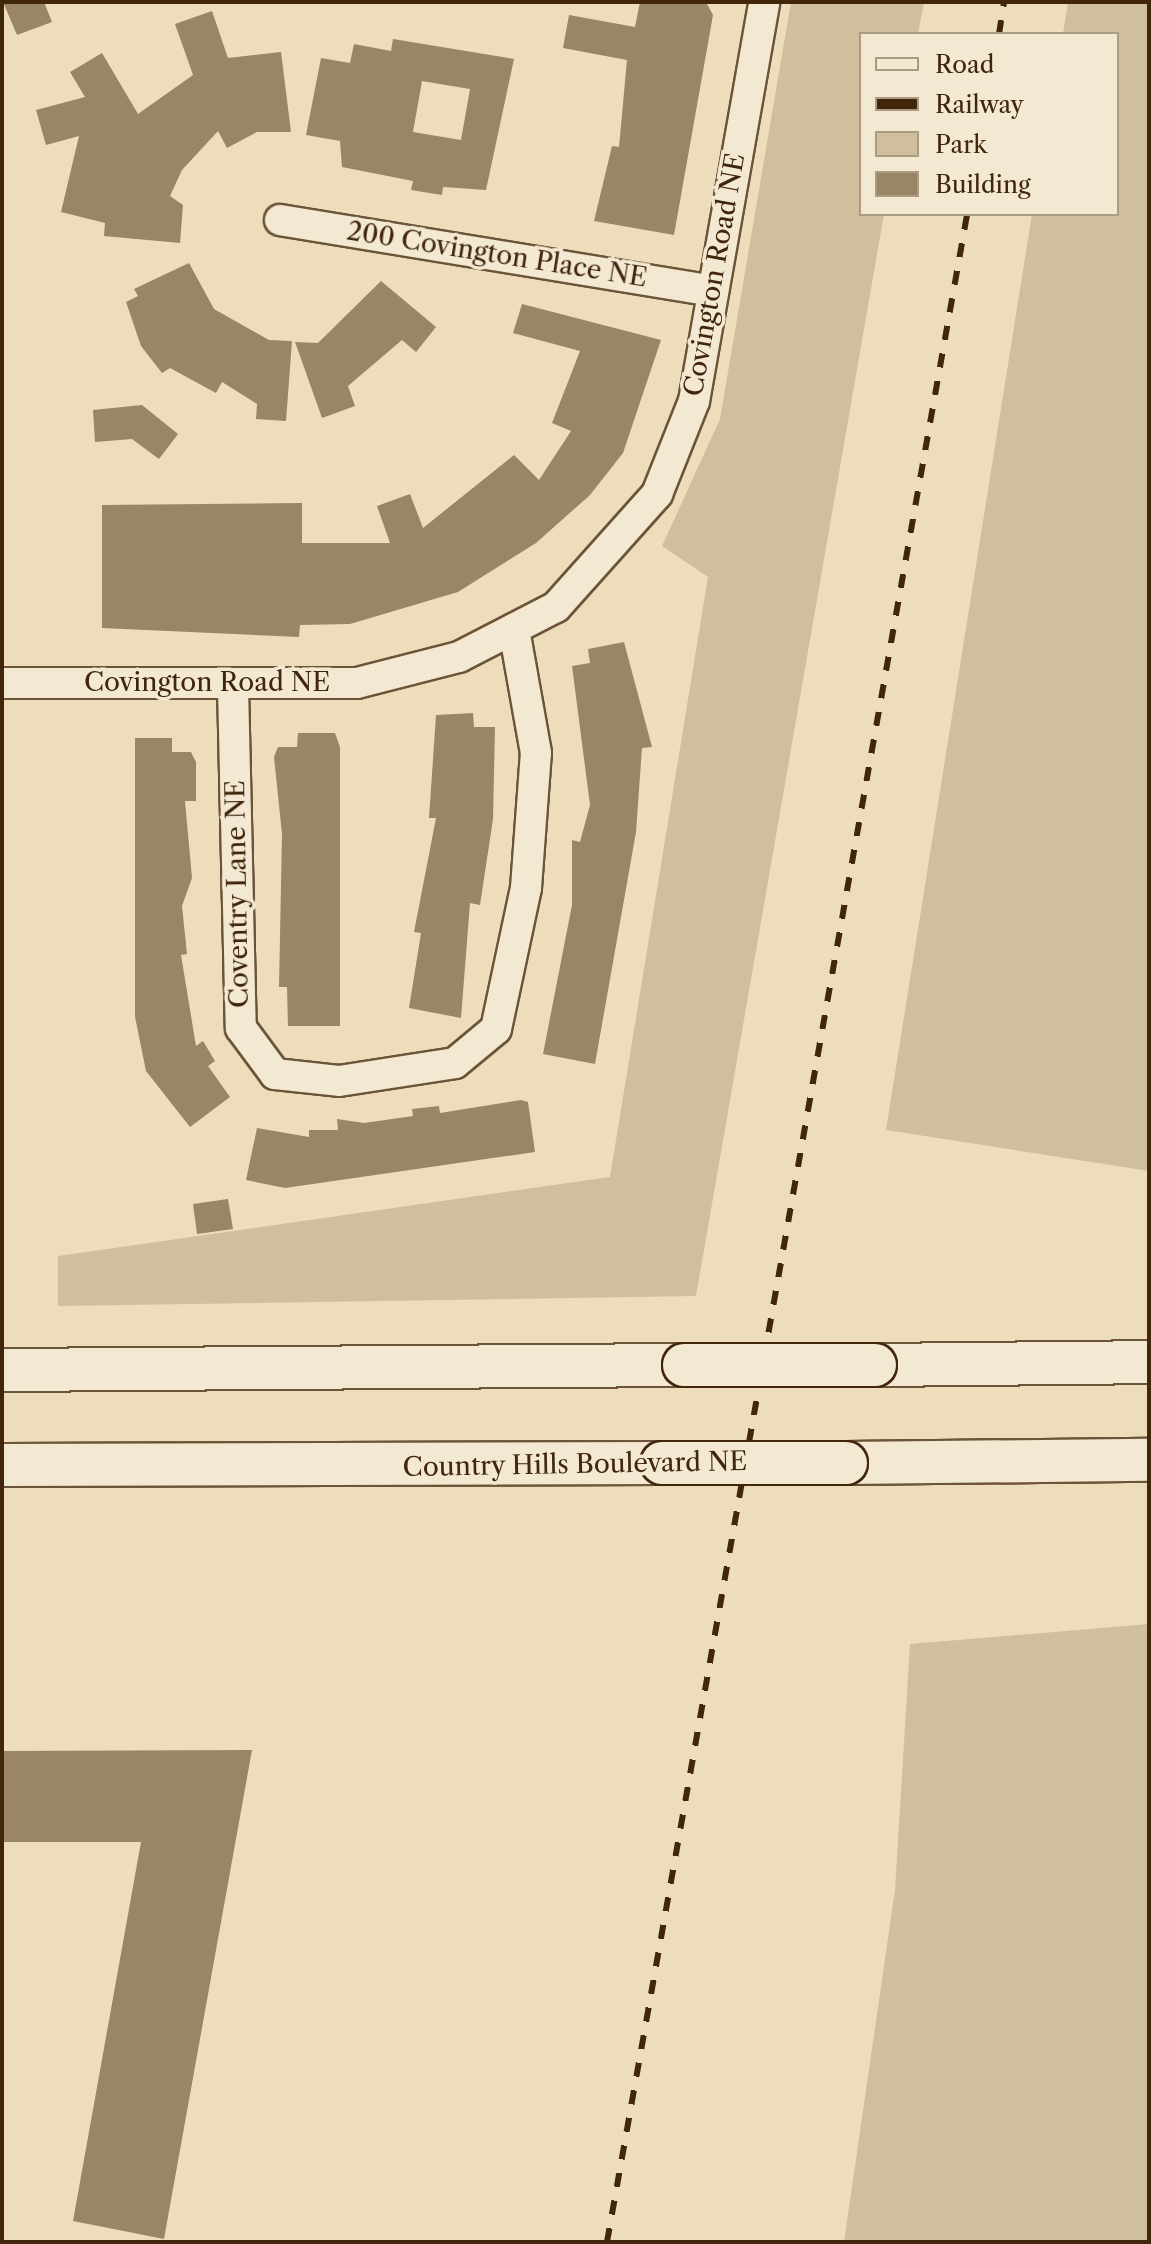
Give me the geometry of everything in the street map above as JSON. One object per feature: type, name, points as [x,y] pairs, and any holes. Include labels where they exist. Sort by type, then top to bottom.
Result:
[{"type":"main road","points":[[2,1353],[56,1370]]},
{"type":"main road","points":[[2,1370],[1149,1362]]},
{"type":"main road","name":"Country Hills Boulevard NE","points":[[2,1465],[1149,1460]]},
{"type":"street","name":"Covington Road NE","points":[[2,683],[233,686],[357,683],[459,657],[556,607],[657,494],[694,401],[764,2]]},
{"type":"street","name":"200 Covington Place NE","points":[[280,220],[713,291]]},
{"type":"street","name":"Coventry Lane NE","points":[[233,686],[241,1028],[275,1074],[339,1081],[455,1063],[496,1029],[526,888],[536,753],[514,629]]},
{"type":"green space","points":[[791,2],[924,2],[918,32],[859,32],[859,216],[884,216],[696,1296],[58,1306],[58,1256],[610,1177],[708,577],[662,546],[720,419]]},
{"type":"green space","points":[[1068,2],[1149,2],[1149,1171],[886,1130],[1032,216],[1119,216],[1119,32],[1063,32]]},
{"type":"green space","points":[[1149,1624],[1149,2242],[844,2242],[895,1890],[910,1644]]},
{"type":"building","points":[[3,2],[44,2],[52,22],[17,35]]},
{"type":"building","points":[[640,2],[706,2],[713,15],[674,235],[594,221],[612,146],[619,147],[627,60],[563,48],[569,15],[635,27]]},
{"type":"building","points":[[212,11],[228,58],[281,52],[291,132],[257,132],[227,148],[218,131],[182,170],[170,196],[183,205],[180,243],[104,236],[105,223],[61,212],[79,136],[46,145],[36,110],[85,97],[70,72],[102,53],[138,114],[193,75],[175,24]]},
{"type":"building","points":[[393,39],[514,59],[486,190],[443,187],[442,195],[411,190],[413,181],[342,167],[340,141],[306,135],[321,58],[350,63],[354,44],[391,51]],"holes":[[[422,81],[470,89],[461,140],[413,132]]]},
{"type":"building","points":[[189,263],[214,309],[269,340],[292,341],[286,421],[256,419],[257,404],[222,382],[216,393],[170,368],[162,373],[141,346],[126,302],[138,296],[134,289]]},
{"type":"building","points":[[381,281],[436,327],[416,352],[402,340],[348,386],[355,406],[322,418],[295,342],[318,343]]},
{"type":"building","points":[[522,304],[661,340],[623,453],[590,495],[536,543],[458,592],[350,624],[300,625],[299,637],[102,628],[102,505],[302,503],[302,543],[390,543],[377,506],[410,494],[423,528],[514,455],[539,480],[571,431],[552,423],[580,351],[513,333]]},
{"type":"building","points":[[142,405],[178,434],[159,459],[132,439],[95,442],[93,410]]},
{"type":"building","points":[[624,642],[652,747],[642,748],[636,832],[595,1064],[543,1054],[572,905],[572,840],[580,842],[590,805],[572,666],[590,663],[588,649]]},
{"type":"building","points":[[473,713],[474,727],[495,727],[493,819],[480,905],[470,903],[461,1018],[409,1008],[421,933],[414,932],[436,818],[429,818],[436,715]]},
{"type":"building","points":[[298,733],[335,733],[340,747],[340,1026],[288,1026],[287,987],[279,987],[282,834],[274,757],[278,747],[297,747]]},
{"type":"building","points":[[135,738],[172,738],[172,752],[191,752],[196,762],[196,801],[185,801],[192,878],[182,906],[187,954],[181,955],[196,1046],[203,1041],[215,1061],[208,1066],[230,1097],[190,1127],[146,1071],[135,1017]]},
{"type":"building","points":[[521,1100],[528,1102],[535,1152],[285,1188],[246,1180],[257,1128],[309,1137],[309,1130],[338,1130],[337,1119],[364,1123],[413,1116],[412,1109],[439,1106],[440,1113]]},
{"type":"building","points":[[228,1199],[233,1229],[197,1234],[193,1204]]},
{"type":"building","points":[[252,1750],[164,2239],[73,2221],[141,1842],[2,1842],[2,1751]]},
{"type":"railway","points":[[999,32],[1004,2]]},
{"type":"railway","points":[[607,2242],[967,216]]}]
